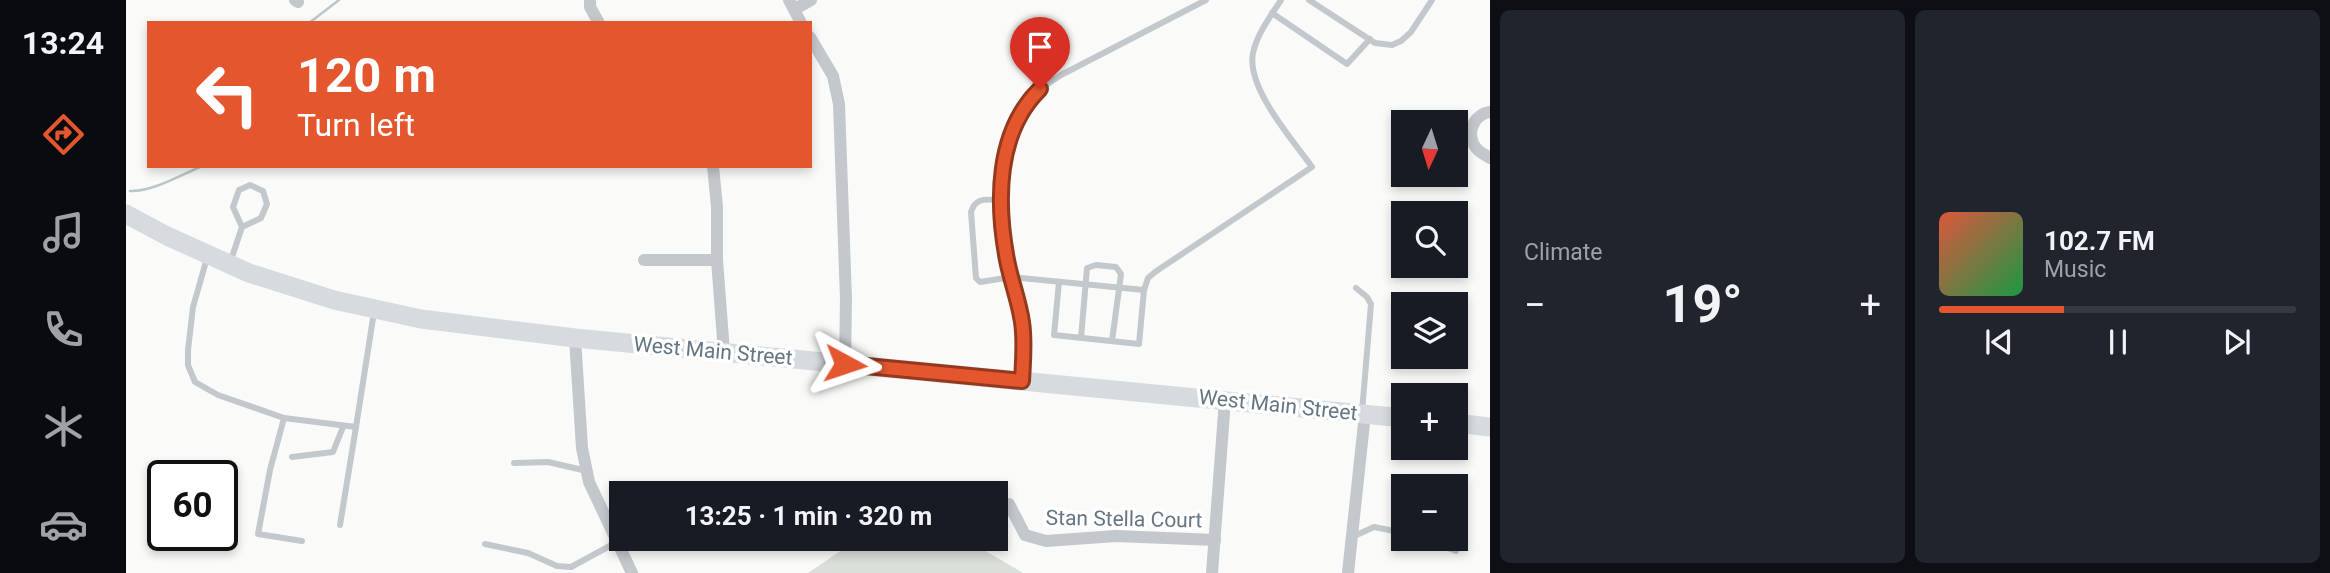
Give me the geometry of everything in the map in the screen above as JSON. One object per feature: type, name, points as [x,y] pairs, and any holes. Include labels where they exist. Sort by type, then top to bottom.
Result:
[{"type":"main road","name":"West Main Street","points":[[126,214],[207,255],[291,287],[375,310],[447,322],[575,338],[1391,417]]},
{"type":"main road","points":[[1468,424],[1490,427]]},
{"type":"street","points":[[590,0],[590,7],[597,21]]},
{"type":"street","points":[[801,21],[792,4],[810,0]]},
{"type":"street","points":[[812,40],[833,76],[839,104],[846,299],[845,364]]},
{"type":"street","points":[[1490,112],[1476,120],[1471,130],[1473,143],[1478,151],[1490,158]]},
{"type":"street","points":[[713,168],[724,352]]},
{"type":"street","points":[[644,260],[717,260]]},
{"type":"street","points":[[575,338],[582,448],[589,482],[609,525]]},
{"type":"street","points":[[1212,573],[1225,400]]},
{"type":"street","points":[[1348,573],[1363,414]]},
{"type":"street","name":"Stan Stella Court","points":[[1009,504],[1026,535],[1046,541],[1116,536],[1215,540]]},
{"type":"street","points":[[621,551],[632,573]]},
{"type":"lane","points":[[1022,381],[1024,335],[1004,233],[1002,201],[1008,139],[1016,120],[1040,89],[1061,75],[1206,0]]},
{"type":"lane","points":[[1059,282],[1054,335],[1139,344],[1144,290],[1148,278],[1312,167],[1258,88],[1253,72],[1253,51],[1281,0]]},
{"type":"lane","points":[[1310,0],[1375,43],[1392,45],[1411,32],[1432,0]]},
{"type":"lane","points":[[1272,13],[1347,64],[1370,40]]},
{"type":"lane","points":[[230,265],[242,227],[233,207],[239,190],[250,185],[264,191],[267,204],[261,218],[242,227]]},
{"type":"lane","points":[[1002,201],[979,199],[974,203],[971,212],[976,278],[980,282],[1012,277],[1144,290]]},
{"type":"lane","points":[[207,255],[193,307],[188,350],[188,365],[195,382],[218,396],[284,418],[356,427]]},
{"type":"lane","points":[[1081,338],[1087,268],[1096,265],[1116,267],[1121,274],[1112,341]]},
{"type":"lane","points":[[1356,288],[1371,304],[1363,414]]},
{"type":"lane","points":[[340,525],[375,310]]},
{"type":"lane","points":[[284,418],[270,470],[258,534],[302,541]]},
{"type":"lane","points":[[292,457],[333,452],[343,427]]},
{"type":"lane","points":[[514,463],[548,462],[587,471]]},
{"type":"lane","points":[[1352,537],[1374,527],[1391,530]]},
{"type":"lane","points":[[485,544],[528,553],[557,566],[572,567],[609,546]]},
{"type":"shaded area","points":[[840,551],[985,551],[1023,573],[808,573]]},
{"type":"waterway","points":[[312,21],[339,0]]},
{"type":"waterway","points":[[130,191],[157,186],[198,168]]},
{"type":"route","points":[[845,364],[1022,381],[1024,335],[1007,260],[1002,192],[1008,139],[1022,108],[1040,89]]}]
